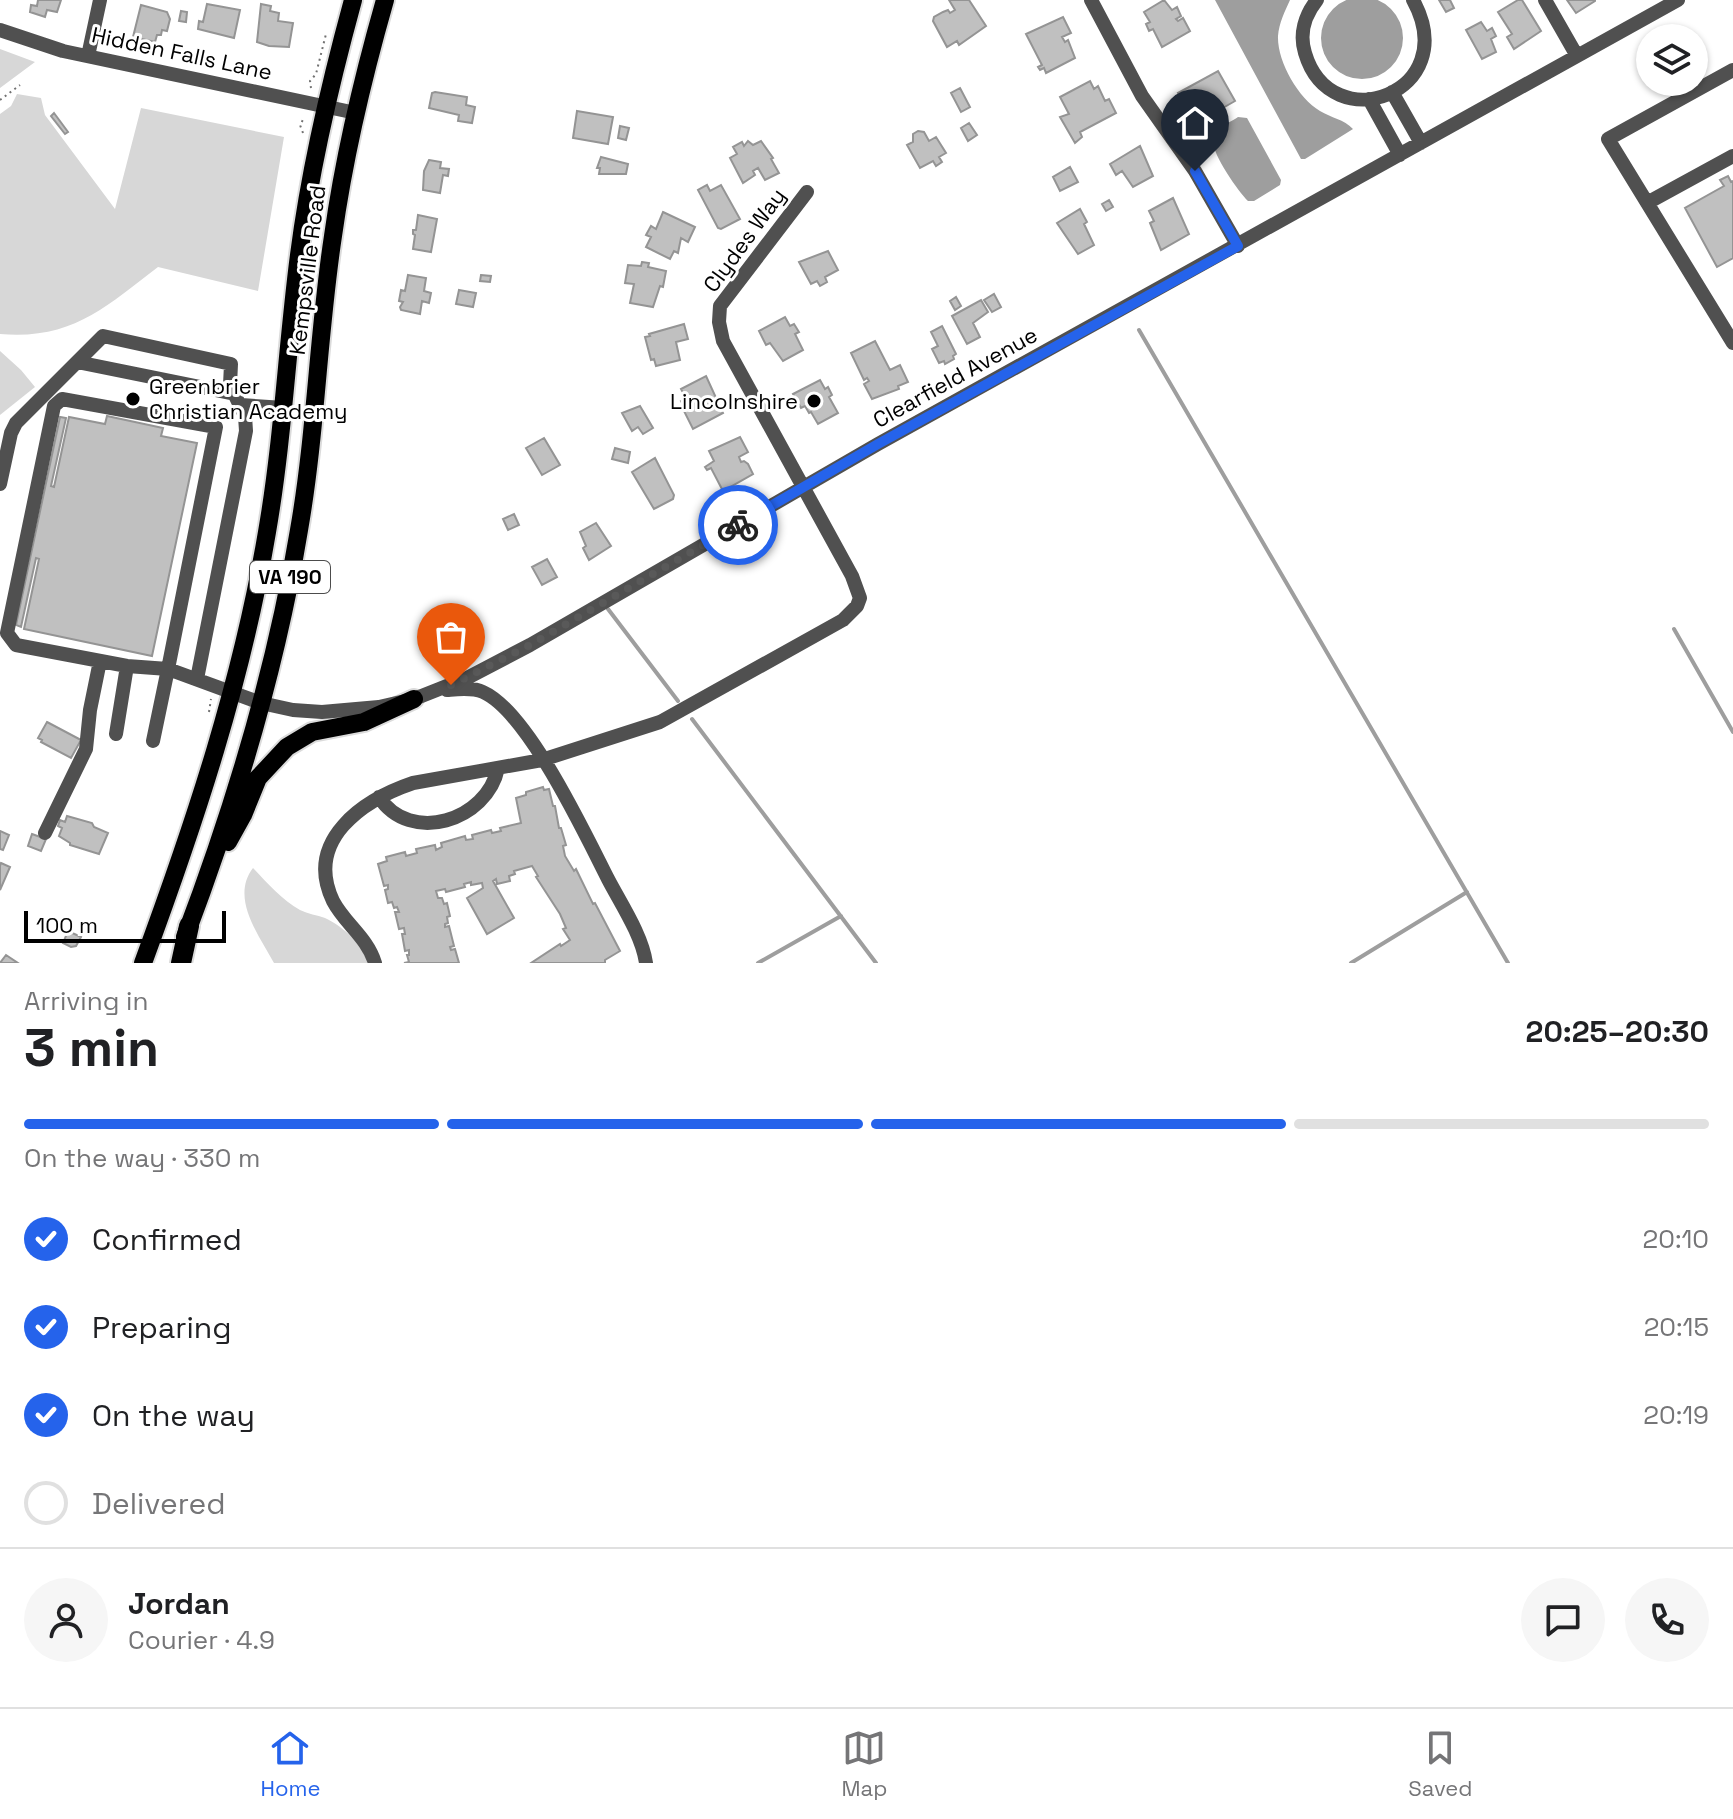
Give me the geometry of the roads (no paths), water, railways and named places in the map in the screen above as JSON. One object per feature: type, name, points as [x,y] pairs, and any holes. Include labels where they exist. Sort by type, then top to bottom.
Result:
[{"type":"highway","points":[[178,963],[189,926]]},
{"type":"main road","name":"Kempsville Road","points":[[143,963],[208,779],[232,693],[267,536],[284,408],[299,255],[326,106],[353,0]]},
{"type":"main road","name":"Kempsville Road","points":[[189,926],[234,798],[285,603],[310,457],[333,235],[356,113],[385,0]]},
{"type":"main road","points":[[205,883],[243,815],[258,778],[277,755],[312,732],[364,722],[414,699]]},
{"type":"street","points":[[88,56],[100,0]]},
{"type":"street","points":[[1091,0],[1142,96],[1195,171],[1238,246]]},
{"type":"street","points":[[1317,0],[1303,28],[1303,48],[1310,68],[1322,84],[1339,95],[1359,100],[1392,92],[1413,76],[1423,57],[1426,37],[1423,17],[1413,0]]},
{"type":"street","points":[[1545,0],[1577,56]]},
{"type":"street","name":"Clearfield Avenue","points":[[0,642],[127,666],[168,669],[261,703],[293,710],[322,712],[379,707],[435,692],[530,645],[802,488],[1678,0]]},
{"type":"street","name":"Hidden Falls Lane","points":[[0,30],[88,56],[356,113]]},
{"type":"street","points":[[1733,70],[1608,139],[1733,343]]},
{"type":"street","points":[[1392,92],[1421,143]]},
{"type":"street","points":[[1369,99],[1400,155]]},
{"type":"street","points":[[1647,203],[1733,156]]},
{"type":"street","name":"Clydes Way","points":[[375,963],[361,936],[332,899],[326,862],[342,826],[356,811],[379,797],[413,783],[542,760],[660,722],[736,682],[852,612],[860,598],[858,589],[723,341],[719,322],[720,306],[807,192]]},
{"type":"street","points":[[0,484],[16,423],[103,336],[231,364],[230,385],[245,416],[246,431],[197,679]]},
{"type":"street","points":[[77,362],[284,408]]},
{"type":"street","points":[[16,645],[11,642],[6,628],[54,406],[62,399],[216,427],[153,741]]},
{"type":"street","points":[[45,833],[86,749],[100,661]]},
{"type":"street","points":[[116,734],[127,666]]},
{"type":"street","points":[[435,692],[481,691],[513,717],[566,797],[644,952],[646,963]]},
{"type":"street","points":[[379,797],[393,815],[402,819],[444,820],[459,815],[484,799],[498,768]]},
{"type":"waterway","points":[[1139,330],[1508,963]]},
{"type":"waterway","points":[[608,609],[678,701]]},
{"type":"waterway","points":[[1674,629],[1733,732]]},
{"type":"waterway","points":[[692,719],[876,963]]},
{"type":"waterway","points":[[1351,963],[1467,892]]},
{"type":"waterway","points":[[758,963],[841,916]]},
{"type":"place","name":"Greenbrier Christian Academy","points":[[133,399]]},
{"type":"place","name":"Lincolnshire","points":[[814,401]]}]
